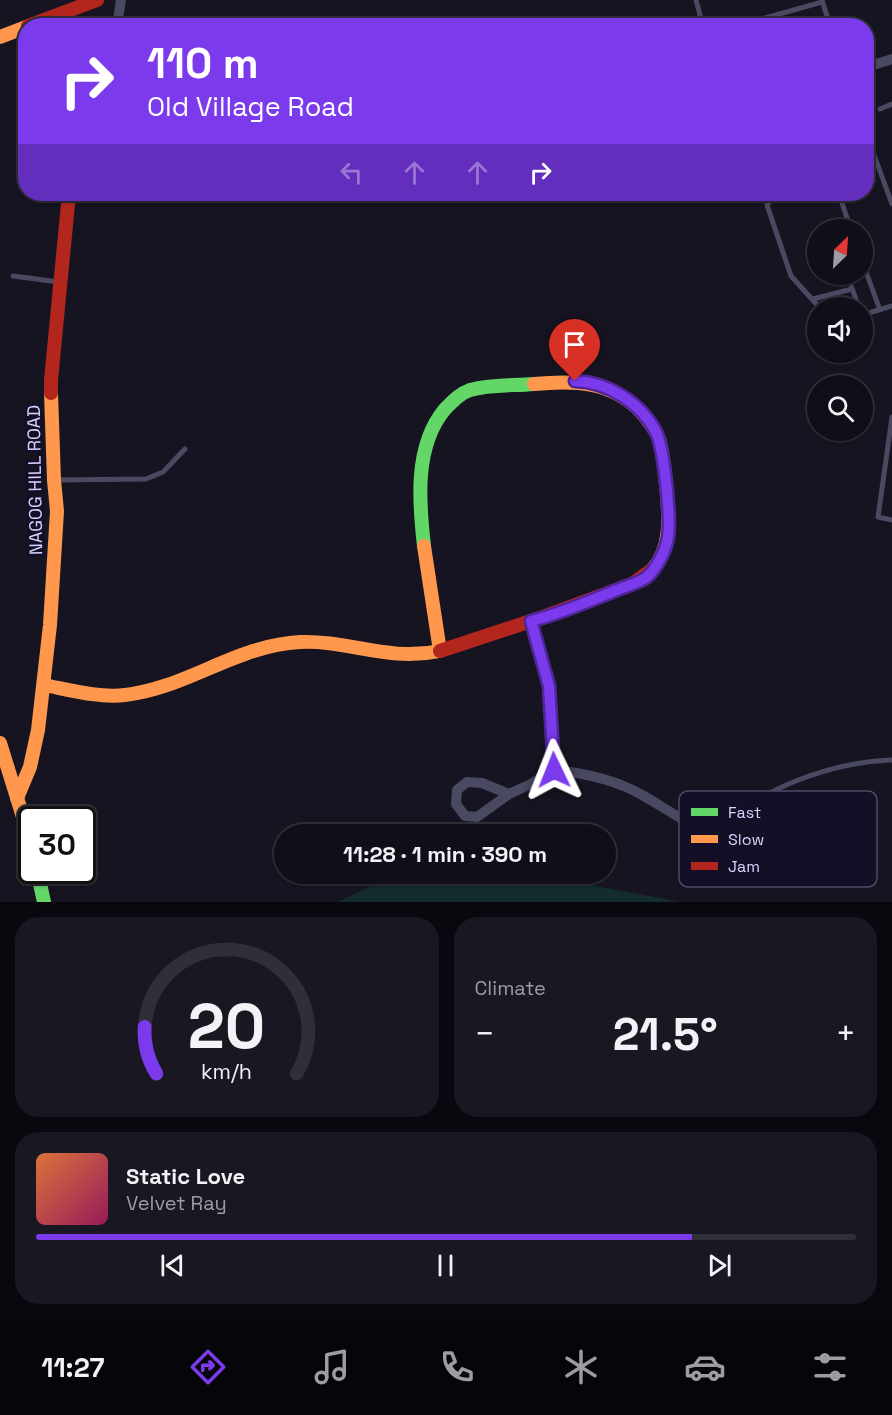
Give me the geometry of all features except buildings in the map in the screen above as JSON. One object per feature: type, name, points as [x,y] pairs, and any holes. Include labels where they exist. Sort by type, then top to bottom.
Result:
[{"type":"street","points":[[49,18],[97,0]]},
{"type":"street","points":[[118,18],[121,0]]},
{"type":"street","points":[[0,37],[18,30]]},
{"type":"street","points":[[874,64],[892,58]]},
{"type":"street","name":"NAGOG HILL ROAD","points":[[17,798],[30,767],[44,685],[57,511],[51,380],[68,201]]},
{"type":"street","points":[[44,685],[110,695],[139,693],[163,687],[256,650],[298,642],[335,644],[396,656],[431,654],[531,621],[596,598],[646,577],[663,554],[668,536],[663,459],[657,433],[638,408],[618,393],[590,382],[559,381],[480,388],[456,397],[440,414],[428,438],[423,458],[419,499],[440,651]]},
{"type":"street","points":[[531,621],[549,686],[554,770]]},
{"type":"street","points":[[0,743],[20,806]]},
{"type":"street","points":[[509,794],[482,783],[467,782],[457,790],[456,804],[465,816],[474,818],[509,794],[554,770],[614,782],[636,791],[679,817]]},
{"type":"street","points":[[40,884],[44,902]]},
{"type":"lane","points":[[696,0],[701,18]]},
{"type":"lane","points":[[764,18],[822,1],[827,18]]},
{"type":"lane","points":[[880,109],[892,104]]},
{"type":"lane","points":[[874,158],[892,204]]},
{"type":"lane","points":[[769,201],[766,205],[791,276],[811,297]]},
{"type":"lane","points":[[841,201],[847,219]]},
{"type":"lane","points":[[13,276],[60,282]]},
{"type":"lane","points":[[851,285],[855,297]]},
{"type":"lane","points":[[871,285],[880,310]]},
{"type":"lane","points":[[821,297],[852,289]]},
{"type":"lane","points":[[873,312],[892,306]]},
{"type":"lane","points":[[892,417],[878,517],[892,520]]},
{"type":"lane","points":[[54,480],[146,479],[162,472],[185,449]]},
{"type":"lane","points":[[775,791],[809,776],[844,767],[892,760]]},
{"type":"green space","points":[[375,884],[585,884],[681,902],[338,902]]},
{"type":"traffic: fast","points":[[424,546],[420,493],[423,457],[435,424],[445,409],[470,390],[534,384]]},
{"type":"traffic: fast","points":[[40,884],[44,902]]},
{"type":"traffic: slow","points":[[0,37],[18,30]]},
{"type":"traffic: slow","points":[[534,384],[564,382],[605,388],[630,402],[653,428],[659,439],[663,459],[668,524],[666,543],[653,569]]},
{"type":"traffic: slow","points":[[17,798],[30,767],[38,730],[50,625],[57,511],[51,393]]},
{"type":"traffic: slow","points":[[44,685],[94,694],[125,695],[170,684],[255,651],[300,642],[318,642],[403,654],[440,651],[424,546]]},
{"type":"traffic: slow","points":[[0,743],[20,806]]},
{"type":"traffic: jam","points":[[49,18],[97,0]]},
{"type":"traffic: jam","points":[[51,393],[68,201]]},
{"type":"traffic: jam","points":[[440,651],[632,584],[653,569]]},
{"type":"route","points":[[554,770],[549,686],[531,621],[646,577],[663,554],[668,536],[663,459],[657,433],[638,408],[618,393],[590,382],[575,381]]}]
